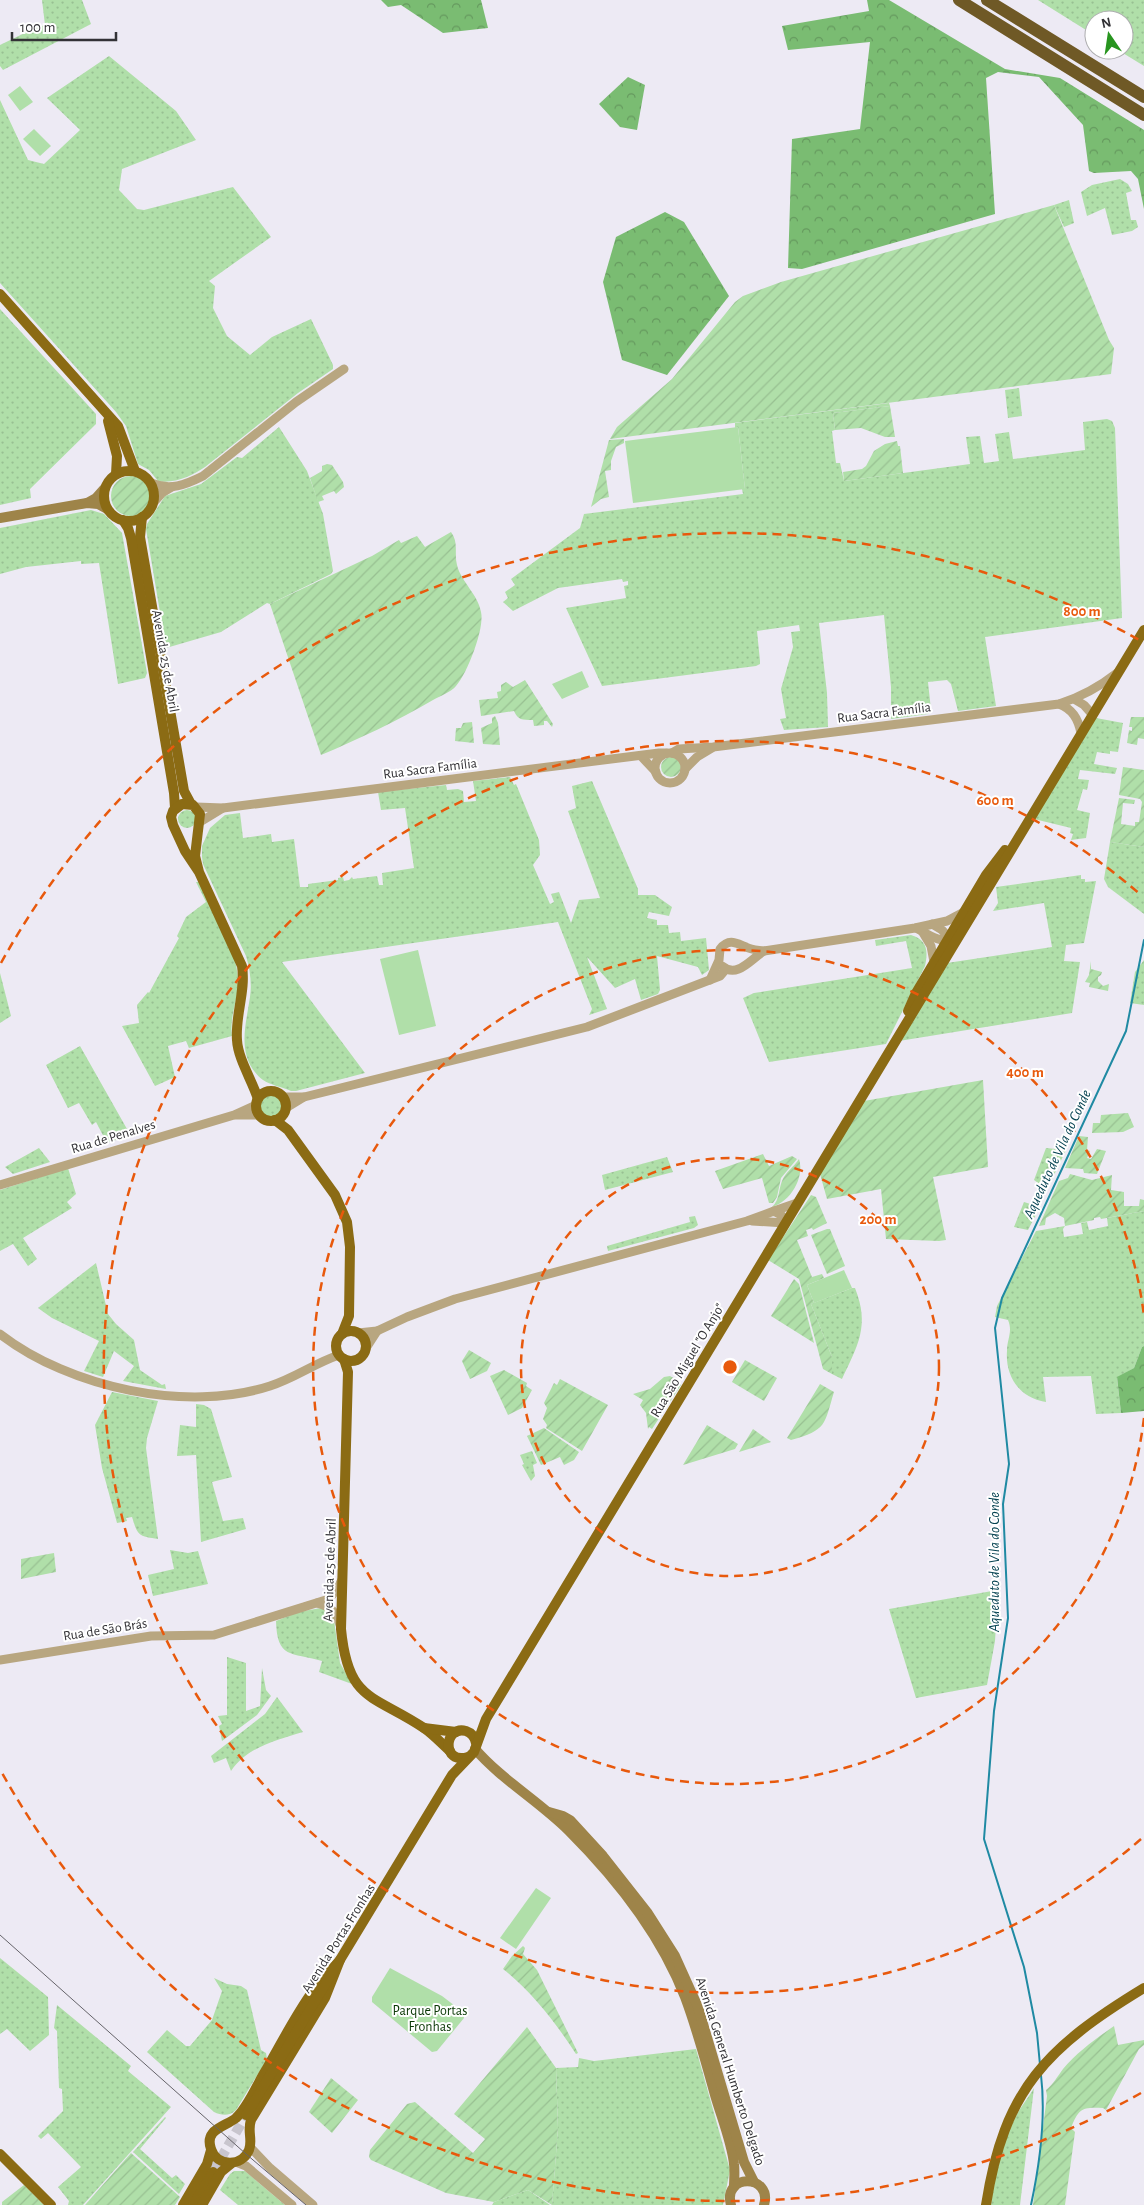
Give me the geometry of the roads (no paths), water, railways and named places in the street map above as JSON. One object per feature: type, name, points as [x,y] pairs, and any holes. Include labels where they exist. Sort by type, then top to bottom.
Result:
[{"type":"highway","points":[[959,0],[1144,115]]},
{"type":"highway","points":[[987,0],[1144,97]]},
{"type":"main road","points":[[0,294],[118,426],[135,471]]},
{"type":"main road","points":[[102,407],[112,430],[116,446],[116,474]]},
{"type":"main road","points":[[87,503],[96,498],[116,474],[128,470],[141,474],[151,483],[154,502],[142,517],[136,520],[123,520],[111,514],[107,509],[103,496],[104,489]]},
{"type":"main road","points":[[0,518],[87,503],[98,504],[107,509]]},
{"type":"main road","name":"Avenida 25 de Abril","points":[[142,517],[140,536],[184,791],[200,814],[196,856],[199,872]]},
{"type":"main road","name":"Avenida 25 de Abril","points":[[123,520],[131,538],[174,794],[175,808],[171,817],[185,851],[199,872],[242,966],[244,979],[236,1041],[242,1062],[251,1078],[259,1115]]},
{"type":"main road","name":"Rua São Miguel \"O Anjo\"","points":[[504,1689],[1144,630]]},
{"type":"main road","points":[[175,808],[182,804],[193,805]]},
{"type":"main road","name":"Rua São Miguel \"O Anjo\"","points":[[892,1046],[916,993],[986,875],[1027,822]]},
{"type":"main road","points":[[173,825],[185,833],[199,825]]},
{"type":"main road","name":"Avenida 25 de Abril","points":[[251,1078],[267,1092],[276,1092],[283,1097]]},
{"type":"main road","points":[[257,1102],[267,1092]]},
{"type":"main road","points":[[283,1097],[288,1130]]},
{"type":"main road","points":[[275,1120],[285,1111]]},
{"type":"main road","points":[[259,1115],[266,1120],[275,1120],[288,1130],[335,1195],[344,1212],[350,1238],[349,1316],[337,1341],[338,1355],[355,1360]]},
{"type":"main road","points":[[349,1316],[357,1332],[364,1339],[366,1348]]},
{"type":"main road","points":[[342,1334],[357,1332]]},
{"type":"main road","name":"Avenida 25 de Abril","points":[[366,1348],[362,1355],[355,1360],[348,1372],[342,1579],[344,1655],[348,1668],[363,1691],[372,1700],[424,1728],[451,1753]]},
{"type":"main road","name":"Avenida 25 de Abril","points":[[338,1355],[348,1372]]},
{"type":"main road","name":"Avenida Portas Fronhas","points":[[246,2115],[452,1776],[472,1751],[486,1719],[504,1689]]},
{"type":"main road","points":[[458,1731],[470,1732],[472,1751],[460,1758],[451,1753],[448,1742],[458,1731],[486,1719]]},
{"type":"main road","name":"Avenida 25 de Abril","points":[[424,1728],[458,1731]]},
{"type":"main road","name":"Avenida General Humberto Delgado","points":[[472,1751],[569,1831],[615,1882],[650,1931],[676,1976],[700,2040],[734,2164],[734,2187],[729,2198],[730,2205]]},
{"type":"main road","name":"Avenida Portas Fronhas","points":[[451,1753],[452,1776]]},
{"type":"main road","name":"Avenida General Humberto Delgado","points":[[548,1812],[570,1820],[603,1856],[647,1912],[675,1956],[698,2007],[744,2162],[754,2182],[763,2190],[765,2196],[764,2205]]},
{"type":"main road","points":[[183,2205],[207,2164],[211,2150],[210,2137],[220,2125],[240,2114],[313,1991],[340,1960]]},
{"type":"main road","points":[[202,2205],[222,2172],[245,2156],[250,2147],[248,2134],[251,2120],[325,1998],[340,1960]]},
{"type":"main road","points":[[986,2205],[994,2164],[1004,2129],[1016,2104],[1033,2078],[1071,2037],[1144,1988]]},
{"type":"main road","points":[[228,2122],[240,2125],[248,2134]]},
{"type":"main road","points":[[211,2150],[220,2160],[234,2162]]},
{"type":"main road","points":[[0,2154],[51,2205]]},
{"type":"main road","points":[[192,2205],[213,2172]]},
{"type":"main road","name":"Avenida General Humberto Delgado","points":[[734,2187],[744,2181],[754,2182]]},
{"type":"street","points":[[151,483],[172,487],[186,484],[203,476],[296,402],[344,369]]},
{"type":"street","points":[[154,502],[162,493],[172,487]]},
{"type":"street","points":[[1078,698],[1099,687],[1117,672]]},
{"type":"street","points":[[1078,698],[1104,695]]},
{"type":"street","points":[[1078,698],[1092,714]]},
{"type":"street","name":"Rua Sacra Família","points":[[193,805],[223,808],[669,753],[680,749],[713,747],[1059,704],[1078,698]]},
{"type":"street","points":[[1059,704],[1092,714]]},
{"type":"street","points":[[1069,708],[1078,720],[1081,733]]},
{"type":"street","name":"Rua Sacra Família","points":[[685,769],[713,747]]},
{"type":"street","points":[[640,756],[662,780],[672,782],[681,778],[685,769],[681,757],[669,753],[659,758],[656,772]]},
{"type":"street","name":"Rua Sacra Família","points":[[199,825],[223,808]]},
{"type":"street","points":[[710,980],[719,960],[720,949],[727,943],[736,942],[745,947],[764,951],[919,929],[947,921],[964,912]]},
{"type":"street","points":[[932,924],[942,930],[949,939]]},
{"type":"street","points":[[919,929],[949,939],[960,936]]},
{"type":"street","points":[[919,929],[931,946],[934,962]]},
{"type":"street","name":"Rua São Miguel \"O Anjo\"","points":[[928,988],[949,946],[949,939]]},
{"type":"street","points":[[745,947],[748,955],[746,964]]},
{"type":"street","points":[[283,1097],[304,1096],[587,1027],[737,970],[764,951]]},
{"type":"street","points":[[719,960],[725,975]]},
{"type":"street","points":[[285,1111],[304,1096]]},
{"type":"street","points":[[234,1115],[257,1102]]},
{"type":"street","points":[[234,1115],[259,1115]]},
{"type":"street","name":"Rua de Penalves","points":[[0,1185],[234,1115]]},
{"type":"street","points":[[357,1332],[377,1331],[407,1317],[455,1300],[747,1221],[797,1202]]},
{"type":"street","points":[[747,1221],[785,1222],[782,1215],[774,1211]]},
{"type":"street","points":[[768,1222],[774,1233],[774,1242]]},
{"type":"street","points":[[366,1348],[377,1331]]},
{"type":"street","points":[[0,1334],[40,1358],[77,1374],[125,1388],[178,1397],[216,1397],[247,1392],[292,1378],[338,1355]]},
{"type":"street","name":"Rua de São Brás","points":[[0,1660],[153,1635],[214,1635],[282,1612],[329,1599],[342,1579]]},
{"type":"street","points":[[314,1603],[332,1609],[337,1614],[342,1629]]},
{"type":"street","points":[[250,2147],[270,2168],[313,2205]]},
{"type":"street","points":[[234,2162],[246,2166],[292,2205]]},
{"type":"waterway","name":"Aqueduto de Vila do Conde","points":[[1040,2065],[1037,2033],[1024,1967],[984,1839],[994,1711],[1008,1618],[1003,1504],[1009,1464],[995,1328],[1002,1298],[1126,1031],[1144,940]]},
{"type":"waterway","name":"Aqueduto de Vila do Conde","points":[[1031,2205],[1041,2140],[1043,2107],[1041,2075]]},
{"type":"tunnel","points":[[213,2172],[246,2115]]},
{"type":"tram line","points":[[0,1935],[306,2205]]},
{"type":"park label","name":"Parque Portas Fronhas","points":[[430,2018]]}]
